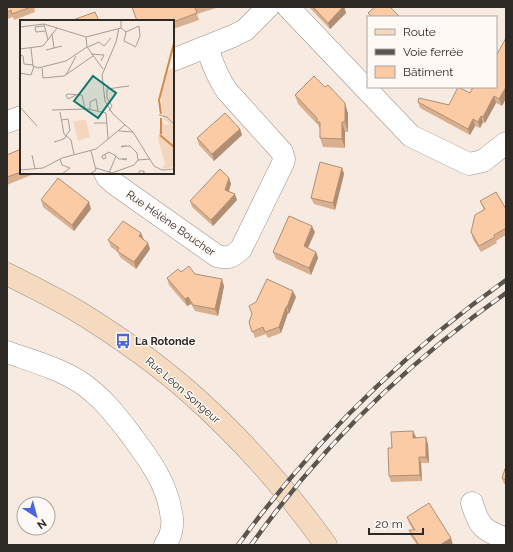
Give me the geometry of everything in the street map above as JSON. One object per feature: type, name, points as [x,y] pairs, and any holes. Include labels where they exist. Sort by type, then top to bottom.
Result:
[{"type":"street","points":[[174,60],[233,36],[244,30],[268,7]]},
{"type":"street","points":[[288,7],[411,136],[469,164],[483,161],[506,142]]},
{"type":"street","name":"Rue Hélène Boucher","points":[[106,174],[115,184],[217,256],[229,258],[241,249],[284,164],[284,158],[282,152],[222,84],[217,76],[207,47]]},
{"type":"street","points":[[7,122],[20,117]]},
{"type":"street","name":"Rue Léon Songeur","points":[[7,274],[80,313],[123,341],[189,392],[254,456],[294,503],[326,545]]},
{"type":"street","points":[[7,352],[55,369],[70,376],[81,383],[109,407],[150,461],[163,485],[170,502],[173,524],[166,545]]},
{"type":"street","points":[[472,503],[476,515],[483,527],[491,533],[506,539]]},
{"type":"building","points":[[7,7],[31,7],[12,14],[11,10],[7,12]]},
{"type":"building","points":[[132,7],[198,7],[195,8],[197,13],[174,22],[174,20],[137,20]]},
{"type":"building","points":[[313,7],[343,7],[328,23]]},
{"type":"building","points":[[375,7],[390,7],[399,16],[371,16],[368,13]]},
{"type":"building","points":[[95,12],[99,20],[73,20]]},
{"type":"building","points":[[506,38],[506,87],[499,99],[494,96],[483,117],[481,116],[478,122],[473,119],[468,129],[418,102],[419,98],[449,105],[458,88],[470,93],[472,88],[497,88],[497,54]]},
{"type":"building","points":[[314,76],[325,87],[328,85],[345,103],[345,122],[342,122],[342,139],[320,138],[320,122],[317,122],[317,118],[295,95]]},
{"type":"building","points":[[225,113],[240,129],[212,154],[197,138]]},
{"type":"building","points":[[20,149],[20,172],[7,177],[7,155]]},
{"type":"building","points":[[320,162],[342,168],[333,203],[311,198]]},
{"type":"building","points":[[220,169],[229,178],[225,190],[235,194],[211,220],[190,201]]},
{"type":"building","points":[[58,178],[89,202],[72,225],[41,200]]},
{"type":"building","points":[[496,192],[506,209],[506,228],[494,235],[495,237],[479,246],[471,232],[475,215],[485,209],[480,201]]},
{"type":"building","points":[[289,216],[312,226],[304,246],[316,252],[309,268],[273,252]]},
{"type":"building","points":[[123,221],[141,233],[139,236],[148,243],[134,262],[117,251],[119,248],[108,240]]},
{"type":"building","points":[[189,266],[195,274],[222,279],[215,309],[193,305],[188,297],[185,299],[167,278],[178,269],[181,272]]},
{"type":"building","points":[[267,279],[293,291],[279,327],[265,332],[263,327],[252,332],[249,322],[252,314],[249,306],[256,302]]},
{"type":"building","points":[[413,431],[413,438],[426,437],[426,457],[419,457],[420,475],[389,476],[388,448],[392,448],[391,432]]},
{"type":"building","points":[[506,466],[506,480],[502,478]]},
{"type":"building","points":[[429,503],[451,538],[440,545],[419,545],[409,530],[415,530],[407,517]]},
{"type":"railway","points":[[238,545],[297,471],[328,435],[361,402],[395,369],[431,338],[506,280]]},
{"type":"railway","points":[[251,545],[307,474],[368,408],[435,348],[506,293]]},
{"type":"place","name":"La Rotonde","points":[[123,341]]}]
